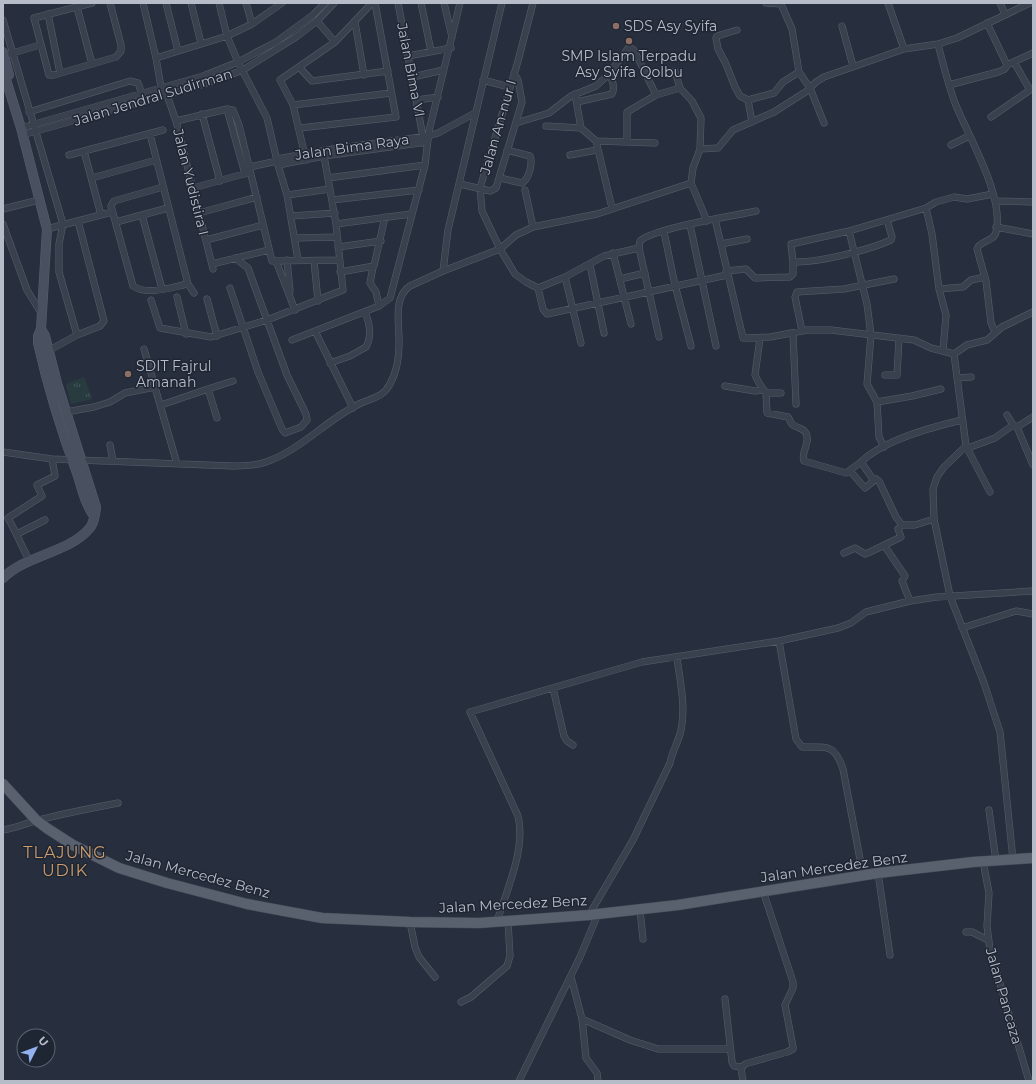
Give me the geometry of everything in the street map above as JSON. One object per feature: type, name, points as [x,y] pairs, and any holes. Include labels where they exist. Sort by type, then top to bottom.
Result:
[{"type":"main road","name":"Jalan Mercedez Benz","points":[[3,784],[36,820],[60,838],[103,861],[167,883],[247,904],[322,918],[479,923],[594,914],[678,906],[878,873],[983,861],[1033,858]]},
{"type":"street","points":[[92,3],[34,18],[48,74],[51,76],[116,57],[121,51],[110,3]]},
{"type":"street","points":[[143,3],[161,87]]},
{"type":"street","points":[[166,3],[178,51]]},
{"type":"street","points":[[191,3],[201,43]]},
{"type":"street","points":[[218,3],[226,36],[242,70],[265,112],[277,162],[287,195],[298,260]]},
{"type":"street","points":[[246,3],[252,24]]},
{"type":"street","points":[[156,58],[226,36],[252,24],[273,6],[282,3]]},
{"type":"street","name":"Jalan Jendral Sudirman","points":[[22,132],[32,125],[203,76],[238,62],[276,42],[313,15],[325,3]]},
{"type":"street","name":"Jalan Jendral Sudirman","points":[[22,132],[35,132],[167,95],[205,84],[242,70],[281,47],[317,21],[334,3]]},
{"type":"street","points":[[306,157],[300,128],[293,105],[280,80],[335,42],[372,3]]},
{"type":"street","points":[[300,128],[395,117],[397,114],[391,93],[375,3]]},
{"type":"street","name":"Jalan Bima VI","points":[[398,3],[412,77],[426,138]]},
{"type":"street","points":[[421,3],[431,51]]},
{"type":"street","points":[[444,3],[452,38]]},
{"type":"street","points":[[292,340],[379,306],[388,301],[393,293],[411,214],[425,165],[426,138],[438,97],[460,3]]},
{"type":"street","points":[[443,271],[446,239],[502,3]]},
{"type":"street","name":"Jalan An-nur I","points":[[533,3],[514,74],[480,188],[480,205],[500,249],[515,274],[538,288]]},
{"type":"street","points":[[766,3],[781,4],[785,10],[794,36],[799,72],[810,88],[824,123]]},
{"type":"street","points":[[888,3],[904,49]]},
{"type":"street","points":[[1000,3],[1005,14]]},
{"type":"street","points":[[700,149],[718,148],[733,130],[781,108],[824,77],[904,49],[938,44],[957,38],[1028,4]]},
{"type":"street","points":[[77,6],[92,64]]},
{"type":"street","points":[[48,14],[60,73]]},
{"type":"street","points":[[3,20],[6,54],[4,71],[22,132],[47,229],[41,313],[41,329],[45,336],[44,352],[71,458],[88,506],[94,516]]},
{"type":"street","points":[[317,21],[335,42]]},
{"type":"street","points":[[355,22],[364,75]]},
{"type":"street","points":[[986,23],[1008,65]]},
{"type":"street","points":[[842,26],[853,66]]},
{"type":"street","points":[[737,30],[717,37],[716,42],[719,53],[726,64],[740,96],[748,100],[774,93],[783,82],[799,72]]},
{"type":"street","points":[[938,44],[949,85],[995,201],[996,227],[993,237],[977,248],[985,277],[991,323],[995,332]]},
{"type":"street","points":[[6,54],[40,45]]},
{"type":"street","points":[[516,123],[549,113],[575,94],[595,87],[608,75],[631,47],[634,50],[656,95]]},
{"type":"street","points":[[408,56],[450,48]]},
{"type":"street","points":[[949,85],[995,73],[1033,53]]},
{"type":"street","points":[[6,54],[35,132],[63,224],[59,244],[59,272],[77,335]]},
{"type":"street","points":[[991,117],[1028,92],[1031,88],[1014,62]]},
{"type":"street","points":[[299,67],[312,81],[388,71]]},
{"type":"street","points":[[412,77],[444,70]]},
{"type":"street","points":[[675,71],[680,88],[692,101],[701,118],[700,149],[694,164],[691,183],[706,221]]},
{"type":"street","points":[[460,184],[494,190],[500,178],[507,150],[523,100],[518,80],[514,74]]},
{"type":"street","points":[[577,102],[612,94],[612,80],[608,75]]},
{"type":"street","points":[[483,80],[509,87]]},
{"type":"street","points":[[28,112],[130,81],[138,83],[142,94]]},
{"type":"street","name":"Jalan Yudistira I","points":[[161,87],[167,95],[176,121],[213,267],[235,258]]},
{"type":"street","points":[[627,142],[627,112],[656,95],[680,88]]},
{"type":"street","points":[[293,105],[391,93]]},
{"type":"street","points":[[575,94],[581,128]]},
{"type":"street","points":[[417,100],[438,97]]},
{"type":"street","points":[[748,100],[752,122]]},
{"type":"street","points":[[176,121],[227,109],[233,110],[248,171],[257,197],[272,261],[338,260]]},
{"type":"street","points":[[426,138],[475,113]]},
{"type":"street","points":[[202,114],[220,181]]},
{"type":"street","points":[[546,126],[581,128],[596,141],[612,208]]},
{"type":"street","points":[[69,155],[163,130]]},
{"type":"street","points":[[150,134],[188,284],[194,293]]},
{"type":"street","points":[[951,145],[969,136]]},
{"type":"street","name":"Jalan Bima Raya","points":[[306,157],[324,156],[426,138]]},
{"type":"street","name":"Jalan Bima Raya","points":[[193,188],[220,181],[277,162],[426,138]]},
{"type":"street","points":[[596,141],[655,143]]},
{"type":"street","points":[[500,178],[522,183],[526,180],[528,175],[531,160],[530,156],[507,150]]},
{"type":"street","points":[[570,155],[598,150]]},
{"type":"street","points":[[84,151],[101,215]]},
{"type":"street","points":[[151,300],[160,328],[207,338],[267,320],[318,301],[342,290],[338,260],[336,224],[324,156]]},
{"type":"street","points":[[92,178],[156,160]]},
{"type":"street","points":[[328,178],[425,165]]},
{"type":"street","points":[[3,452],[52,459],[71,458],[82,460],[241,466],[266,463],[286,453],[353,408],[380,396],[391,383],[398,358],[399,306],[402,293],[410,286],[443,271],[500,249],[516,235],[533,226],[580,218],[691,183]]},
{"type":"street","points":[[163,187],[113,202],[110,204],[112,212],[133,286],[143,290],[162,289],[188,284]]},
{"type":"street","points":[[287,195],[330,188]]},
{"type":"street","points":[[332,200],[418,190]]},
{"type":"street","points":[[525,190],[533,226]]},
{"type":"street","points":[[639,248],[604,256],[590,265],[538,288],[542,306],[546,313],[650,292],[675,285],[701,281],[746,269],[752,277],[755,278],[790,277],[793,272],[791,244],[849,231],[926,208],[936,202],[954,197],[968,199],[993,194]]},
{"type":"street","points":[[199,213],[257,197]]},
{"type":"street","points":[[3,209],[40,200]]},
{"type":"street","points":[[995,201],[1033,202]]},
{"type":"street","points":[[116,222],[168,208]]},
{"type":"street","points":[[926,208],[946,315],[942,351]]},
{"type":"street","points":[[47,229],[112,212]]},
{"type":"street","points":[[659,337],[639,248],[641,239],[706,221],[756,212]]},
{"type":"street","points":[[291,216],[334,213]]},
{"type":"street","points":[[336,224],[411,214]]},
{"type":"street","points":[[142,215],[162,289]]},
{"type":"street","points":[[379,306],[376,292],[370,283],[385,217]]},
{"type":"street","points":[[715,219],[741,336],[744,339],[802,331],[824,330],[914,340],[954,354],[967,345],[987,340],[1002,327],[1033,312]]},
{"type":"street","points":[[793,262],[805,262],[855,251],[891,240],[892,237],[887,220]]},
{"type":"street","points":[[44,352],[77,335],[100,326],[104,321],[78,221]]},
{"type":"street","points":[[3,224],[27,290],[41,313]]},
{"type":"street","points":[[206,240],[263,225]]},
{"type":"street","points":[[690,225],[716,346]]},
{"type":"street","points":[[996,227],[1033,234]]},
{"type":"street","points":[[849,231],[863,286],[871,335],[867,382],[877,402],[879,437],[884,446]]},
{"type":"street","points":[[664,232],[675,285],[691,346]]},
{"type":"street","points":[[295,238],[337,237]]},
{"type":"street","points":[[721,244],[747,240]]},
{"type":"street","points":[[338,247],[380,241]]},
{"type":"street","points":[[235,258],[269,250]]},
{"type":"street","points":[[614,254],[631,324]]},
{"type":"street","points":[[230,288],[271,406],[283,431],[288,432],[304,425],[307,418],[287,375],[248,268],[235,258]]},
{"type":"street","points":[[287,260],[290,298]]},
{"type":"street","points":[[314,260],[318,301]]},
{"type":"street","points":[[276,261],[295,310]]},
{"type":"street","points":[[590,265],[604,333]]},
{"type":"street","points":[[340,272],[373,267]]},
{"type":"street","points":[[620,279],[645,273]]},
{"type":"street","points":[[565,277],[581,343]]},
{"type":"street","points":[[940,289],[962,287],[971,280],[985,277]]},
{"type":"street","points":[[802,331],[795,297],[796,292],[844,289],[894,279]]},
{"type":"street","points":[[176,297],[186,334]]},
{"type":"street","points":[[207,300],[217,336]]},
{"type":"street","points":[[330,363],[350,356],[366,347],[370,336],[369,324],[365,312]]},
{"type":"street","points":[[315,331],[353,408]]},
{"type":"street","points":[[793,333],[796,404]]},
{"type":"street","points":[[760,338],[755,375],[764,391],[767,413],[788,417],[791,424],[800,428],[806,433],[807,441],[803,460],[844,472],[850,471],[868,455],[884,446],[936,426],[962,420]]},
{"type":"street","points":[[885,376],[897,375],[899,339]]},
{"type":"street","points":[[144,349],[177,464]]},
{"type":"street","points":[[3,578],[16,567],[30,562],[86,533],[92,525],[96,508],[66,412],[44,352]]},
{"type":"street","points":[[954,354],[956,378],[967,447],[990,492]]},
{"type":"street","points":[[956,378],[971,377]]},
{"type":"street","points":[[161,405],[233,380]]},
{"type":"street","points":[[725,386],[781,393]]},
{"type":"street","points":[[66,412],[110,402],[125,393],[155,387]]},
{"type":"street","points":[[208,389],[217,418]]},
{"type":"street","points":[[877,402],[941,389]]},
{"type":"street","points":[[1007,415],[1015,426],[1033,466]]},
{"type":"street","points":[[1013,860],[1000,732],[984,682],[950,596],[934,519],[934,489],[937,477],[944,466],[967,447],[995,438],[1033,417]]},
{"type":"street","points":[[110,445],[113,461]]},
{"type":"street","points":[[30,562],[8,518],[42,496],[37,485],[55,476],[52,459]]},
{"type":"street","points":[[861,462],[872,478],[879,482],[896,517],[902,525]]},
{"type":"street","points":[[850,471],[865,488],[876,480]]},
{"type":"street","points":[[844,553],[855,548],[867,554],[901,537],[898,528],[902,525],[915,524],[934,519]]},
{"type":"street","points":[[17,534],[45,520]]},
{"type":"street","points":[[884,545],[905,576],[902,581],[910,601]]},
{"type":"street","points":[[461,1002],[471,997],[507,966],[510,956],[503,921],[520,841],[520,824],[518,816],[470,712],[642,662],[677,658],[779,641],[838,628],[851,623],[866,612],[910,601],[950,596],[1033,591]]},
{"type":"street","points":[[962,628],[1016,611],[1033,614]]},
{"type":"street","points":[[779,641],[796,739],[802,747],[829,748],[833,750],[838,757],[842,769],[863,875]]},
{"type":"street","points":[[519,1081],[571,977],[594,914],[633,840],[670,763],[672,751],[681,733],[683,708],[677,658]]},
{"type":"street","points":[[553,688],[564,736],[567,741],[573,745]]},
{"type":"street","points":[[3,830],[17,828],[36,820],[118,803]]},
{"type":"street","points":[[989,810],[996,861]]},
{"type":"street","name":"Jalan Pancaza","points":[[983,861],[988,893],[988,940],[992,960],[1029,1081]]},
{"type":"street","points":[[878,873],[890,955]]},
{"type":"street","points":[[725,999],[733,1066],[742,1067],[749,1062],[793,1049],[785,1004],[794,985],[763,891]]},
{"type":"street","points":[[640,910],[643,939]]},
{"type":"street","points":[[410,922],[413,944],[419,957],[435,977]]},
{"type":"street","points":[[966,932],[972,932],[988,940]]},
{"type":"street","points":[[571,977],[582,1018],[586,1058],[597,1073],[598,1081]]},
{"type":"street","points":[[582,1018],[630,1040],[658,1049],[730,1049]]},
{"type":"street","points":[[742,1067],[743,1081]]},
{"type":"green space","points":[[84,377],[92,399],[71,404],[66,384]]},
{"type":"place","name":"SDS Asy Syifa","points":[[616,26]]},
{"type":"place","name":"SMP Islam Terpadu Asy Syifa Qolbu","points":[[629,41]]},
{"type":"place","name":"SDIT Fajrul Amanah","points":[[128,374]]},
{"type":"district","name":"TLAJUNG UDIK","points":[[65,861]]}]
